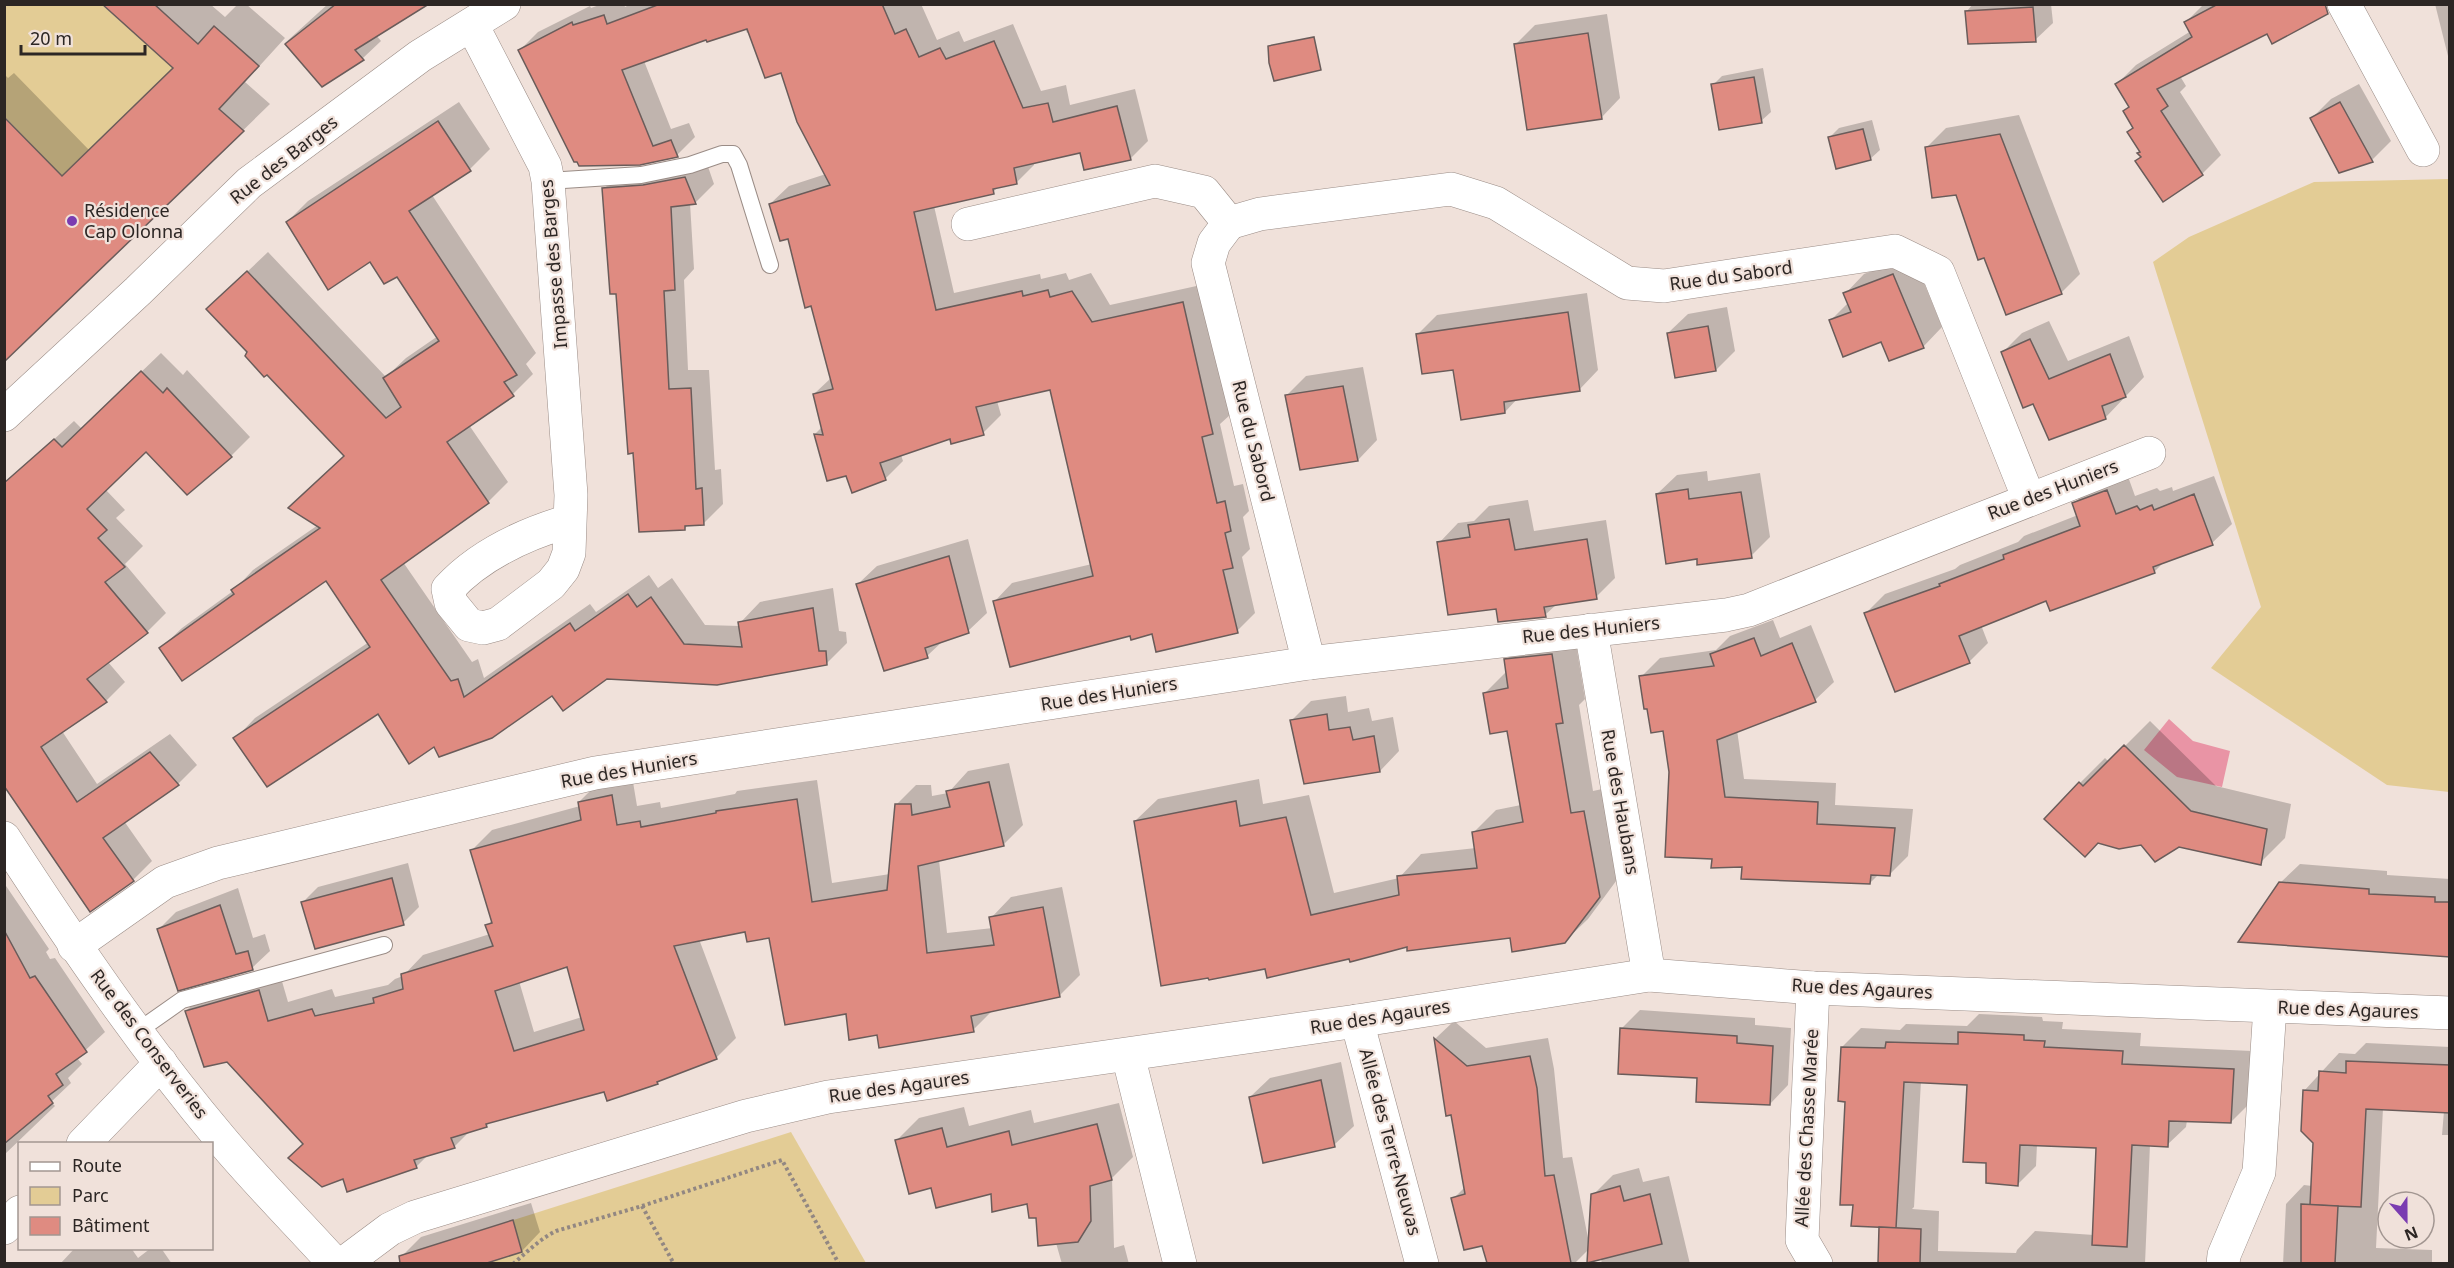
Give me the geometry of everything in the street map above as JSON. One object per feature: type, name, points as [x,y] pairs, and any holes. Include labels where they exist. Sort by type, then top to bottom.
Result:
[{"type":"street","name":"Rue des Barges","points":[[4,415],[138,291],[249,183],[420,56],[504,4]]},
{"type":"street","points":[[2344,4],[2423,150]]},
{"type":"street","name":"Impasse des Barges","points":[[472,25],[544,166],[548,181],[571,495],[569,521]]},
{"type":"street","points":[[968,224],[1155,181],[1204,192],[1229,223]]},
{"type":"street","name":"Rue du Sabord","points":[[1309,663],[1209,263],[1214,243],[1229,223],[1260,214],[1451,189],[1496,203],[1627,283],[1664,286],[1896,251],[1938,272],[2029,499]]},
{"type":"street","name":"Rue des Huniers","points":[[74,945],[165,882],[218,863],[594,773],[1309,663],[1726,615],[1749,610],[2149,453]]},
{"type":"street","name":"Rue des Haubans","points":[[1591,630],[1649,975]]},
{"type":"street","name":"Rue des Conserveries","points":[[4,838],[74,945],[221,1139],[335,1263]]},
{"type":"street","name":"Rue des Agaures","points":[[343,1263],[390,1229],[415,1217],[746,1116],[828,1097],[1357,1021],[1649,975],[1813,988],[2450,1013]]},
{"type":"street","name":"Allée des Chasse Marée","points":[[1813,988],[1802,1240],[1816,1263]]},
{"type":"street","points":[[2223,1263],[2224,1255],[2259,1172],[2271,1007]]},
{"type":"street","name":"Allée des Terre-Neuvas","points":[[1357,1021],[1422,1263]]},
{"type":"street","points":[[1128,1055],[1180,1263]]},
{"type":"street","points":[[85,1142],[162,1063]]},
{"type":"street","points":[[4,1227],[18,1214]]},
{"type":"lane","points":[[548,181],[641,176],[690,165],[723,154],[733,154],[739,165],[770,265]]},
{"type":"lane","points":[[138,1031],[182,1000],[384,945]]},
{"type":"path","points":[[513,1263],[532,1250],[543,1237],[556,1231],[642,1206],[782,1160],[838,1263]]},
{"type":"path","points":[[642,1206],[674,1263]]},
{"type":"green space","points":[[5,5],[102,5],[180,73],[59,187],[29,142],[5,117]]},
{"type":"green space","points":[[2450,179],[2449,792],[2387,785],[2211,668],[2261,607],[2153,262],[2189,237],[2314,182]]},
{"type":"green space","points":[[791,1132],[866,1263],[414,1264],[419,1250]]},
{"type":"shaded area","points":[[2169,719],[2193,741],[2230,751],[2222,787],[2177,777],[2144,750]]},
{"type":"building","name":"Résidence Cap Olonna","points":[[102,4],[154,4],[198,44],[214,26],[259,66],[219,109],[244,131],[4,362],[4,117],[62,176],[173,68]]},
{"type":"building","points":[[336,4],[429,4],[355,50],[364,60],[322,87],[285,44]]},
{"type":"building","points":[[660,4],[882,4],[895,34],[906,29],[919,57],[940,48],[946,59],[994,41],[1023,108],[1048,103],[1053,122],[1117,106],[1131,160],[1084,170],[1080,153],[1014,168],[1017,184],[993,189],[994,194],[914,212],[936,310],[1022,291],[1023,296],[1048,290],[1050,297],[1072,291],[1092,322],[1183,302],[1213,434],[1202,437],[1217,503],[1225,501],[1231,531],[1225,533],[1233,568],[1223,570],[1238,633],[1156,652],[1152,634],[1131,640],[1130,636],[1010,667],[993,601],[1093,576],[1050,390],[976,407],[984,435],[951,444],[950,439],[880,463],[886,480],[852,493],[846,476],[827,481],[814,434],[823,435],[813,394],[833,389],[811,306],[805,308],[788,239],[780,241],[769,204],[830,185],[797,122],[781,73],[765,78],[747,29],[707,42],[706,40],[622,70],[653,146],[671,140],[678,157],[640,165],[579,166],[577,162],[574,162],[518,50],[572,22],[573,25],[604,15],[607,24]]},
{"type":"building","points":[[2218,4],[2325,4],[2328,14],[2272,44],[2267,34],[2157,89],[2168,106],[2161,111],[2203,175],[2163,202],[2135,161],[2141,157],[2137,153],[2140,152],[2127,132],[2133,128],[2123,111],[2129,107],[2115,84],[2192,37],[2184,22]]},
{"type":"building","points":[[2033,7],[2036,42],[1968,44],[1965,11]]},
{"type":"building","points":[[1588,33],[1602,119],[1527,130],[1514,44]]},
{"type":"building","points":[[1314,37],[1321,70],[1274,81],[1269,63],[1268,46]]},
{"type":"building","points":[[1754,77],[1762,123],[1719,130],[1711,84]]},
{"type":"building","points":[[2340,102],[2373,162],[2339,173],[2310,118]]},
{"type":"building","points":[[438,121],[471,171],[409,211],[517,375],[504,382],[514,396],[447,442],[489,503],[381,580],[451,681],[458,679],[464,697],[570,623],[575,631],[628,594],[637,607],[651,597],[684,644],[742,647],[738,622],[813,608],[819,651],[826,651],[827,665],[717,685],[607,679],[563,711],[552,696],[492,738],[439,757],[434,747],[409,764],[378,714],[267,787],[233,738],[370,647],[326,581],[182,681],[159,648],[234,594],[231,590],[320,528],[288,508],[344,456],[267,375],[264,377],[245,356],[247,352],[206,309],[247,271],[386,418],[401,407],[383,378],[439,341],[397,277],[384,284],[370,262],[328,290],[286,222]]},
{"type":"building","points":[[1863,129],[1871,160],[1836,169],[1828,137]]},
{"type":"building","points":[[2000,134],[2062,294],[2006,315],[1984,258],[1978,260],[1956,195],[1932,198],[1925,147]]},
{"type":"building","points":[[685,177],[696,204],[671,207],[675,290],[664,291],[669,389],[691,388],[696,489],[702,488],[704,525],[685,526],[685,530],[639,532],[633,453],[628,454],[616,294],[610,294],[602,188],[643,185]]},
{"type":"building","points":[[1893,274],[1924,348],[1889,361],[1881,342],[1843,357],[1829,320],[1851,312],[1843,293]]},
{"type":"building","points":[[1568,312],[1580,391],[1504,402],[1505,413],[1461,420],[1453,370],[1422,374],[1416,334]]},
{"type":"building","points":[[1708,326],[1716,371],[1675,378],[1667,333]]},
{"type":"building","points":[[2030,339],[2049,379],[2110,354],[2126,397],[2102,406],[2106,419],[2049,440],[2033,404],[2023,408],[2001,352]]},
{"type":"building","points":[[141,371],[163,393],[167,388],[232,457],[187,495],[146,452],[87,509],[107,530],[98,538],[125,567],[105,582],[148,633],[87,679],[107,702],[41,747],[77,802],[150,752],[179,785],[103,838],[134,881],[90,912],[4,786],[4,483],[54,439],[62,447]]},
{"type":"building","points":[[1343,386],[1358,461],[1300,470],[1285,395]]},
{"type":"building","points":[[1688,489],[1689,499],[1741,492],[1752,558],[1697,565],[1697,559],[1666,564],[1656,494]]},
{"type":"building","points":[[2107,490],[2116,514],[2137,506],[2140,510],[2152,505],[2154,510],[2194,494],[2213,545],[2153,567],[2155,573],[2050,611],[2046,601],[1959,636],[1970,663],[1895,692],[1864,613],[1940,586],[1939,584],[2004,559],[2003,555],[2080,526],[2072,503]]},
{"type":"building","points":[[1509,519],[1515,550],[1587,539],[1597,599],[1544,607],[1546,617],[1498,622],[1496,609],[1448,615],[1437,542],[1470,537],[1468,525]]},
{"type":"building","points":[[949,556],[969,633],[925,648],[928,658],[884,671],[856,584]]},
{"type":"building","points":[[1754,638],[1761,656],[1792,643],[1816,702],[1717,740],[1725,797],[1818,802],[1817,824],[1895,828],[1890,876],[1871,875],[1870,884],[1741,879],[1742,867],[1711,868],[1712,859],[1665,857],[1669,772],[1663,731],[1651,733],[1647,709],[1644,709],[1639,676],[1714,666],[1710,654]]},
{"type":"building","points":[[1552,654],[1563,723],[1556,724],[1571,813],[1584,811],[1600,897],[1565,943],[1512,952],[1510,938],[1407,951],[1407,947],[1350,962],[1349,959],[1267,978],[1265,969],[1209,980],[1208,978],[1161,986],[1134,821],[1236,801],[1240,826],[1286,817],[1311,915],[1399,895],[1397,876],[1477,868],[1472,832],[1523,822],[1507,731],[1490,734],[1483,693],[1508,688],[1504,659]]},
{"type":"building","points":[[1327,714],[1329,730],[1350,727],[1353,740],[1374,736],[1380,772],[1304,784],[1290,720]]},
{"type":"building","points":[[2124,745],[2191,811],[2267,829],[2261,865],[2179,847],[2155,862],[2141,845],[2119,849],[2098,843],[2085,857],[2044,819],[2079,782],[2083,786]]},
{"type":"building","points":[[989,782],[1004,846],[918,866],[927,953],[994,945],[989,917],[1043,907],[1060,997],[971,1016],[974,1032],[879,1048],[877,1035],[849,1040],[846,1014],[785,1025],[769,938],[747,942],[745,932],[674,946],[717,1059],[657,1082],[658,1084],[607,1101],[604,1092],[486,1124],[487,1127],[451,1138],[455,1148],[414,1160],[417,1168],[347,1192],[343,1179],[322,1187],[288,1158],[303,1144],[227,1062],[204,1067],[185,1011],[259,990],[268,1021],[312,1009],[315,1016],[374,1003],[373,998],[403,989],[401,974],[493,946],[485,925],[492,923],[470,850],[581,820],[578,802],[612,795],[617,825],[640,821],[641,827],[716,813],[716,811],[797,799],[812,902],[887,890],[895,804],[911,804],[912,815],[950,807],[946,791]],"holes":[[[567,967],[584,1030],[514,1051],[495,991]]]},
{"type":"building","points":[[392,878],[404,925],[315,949],[301,902]]},
{"type":"building","points":[[2279,882],[2369,889],[2369,894],[2435,897],[2435,902],[2450,902],[2450,957],[2238,942]]},
{"type":"building","points":[[220,905],[236,954],[248,951],[253,970],[178,991],[157,929]]},
{"type":"building","points":[[4,930],[30,978],[35,976],[87,1052],[56,1074],[63,1085],[48,1096],[53,1103],[4,1144]]},
{"type":"building","points":[[1620,1028],[1737,1036],[1737,1043],[1773,1046],[1770,1105],[1696,1102],[1697,1078],[1618,1074]]},
{"type":"building","points":[[1958,1032],[2024,1035],[2024,1040],[2045,1041],[2044,1047],[2123,1051],[2122,1064],[2234,1069],[2231,1123],[2169,1121],[2168,1147],[2132,1145],[2127,1247],[2092,1245],[2096,1148],[2020,1145],[2018,1186],[1986,1183],[1986,1163],[1963,1162],[1967,1085],[1904,1082],[1896,1228],[1851,1226],[1853,1205],[1840,1205],[1845,1102],[1838,1101],[1841,1047],[1885,1048],[1886,1042],[1958,1044]]},
{"type":"building","points":[[1434,1038],[1467,1066],[1530,1056],[1537,1088],[1545,1176],[1554,1175],[1571,1263],[1487,1263],[1482,1246],[1464,1250],[1451,1198],[1465,1194],[1451,1115],[1446,1116]]},
{"type":"building","points":[[2346,1061],[2450,1065],[2450,1113],[2366,1109],[2361,1207],[2310,1205],[2313,1143],[2301,1131],[2303,1090],[2318,1091],[2319,1071],[2346,1073]]},
{"type":"building","points":[[1321,1080],[1335,1147],[1263,1163],[1249,1097]]},
{"type":"building","points":[[1097,1124],[1112,1180],[1090,1186],[1091,1221],[1078,1242],[1038,1246],[1036,1218],[1029,1218],[1027,1204],[992,1212],[991,1194],[936,1208],[931,1188],[909,1194],[895,1140],[942,1128],[947,1147],[1009,1131],[1012,1145]]},
{"type":"building","points":[[1620,1186],[1624,1201],[1650,1194],[1662,1244],[1587,1263],[1591,1194]]},
{"type":"building","points":[[2301,1204],[2338,1206],[2335,1263],[2301,1263]]},
{"type":"building","points":[[513,1220],[522,1252],[487,1263],[400,1263],[399,1256]]},
{"type":"building","points":[[1879,1227],[1921,1229],[1920,1263],[1878,1263]]},
{"type":"place","name":"Résidence Cap Olonna","points":[[72,221]]}]
